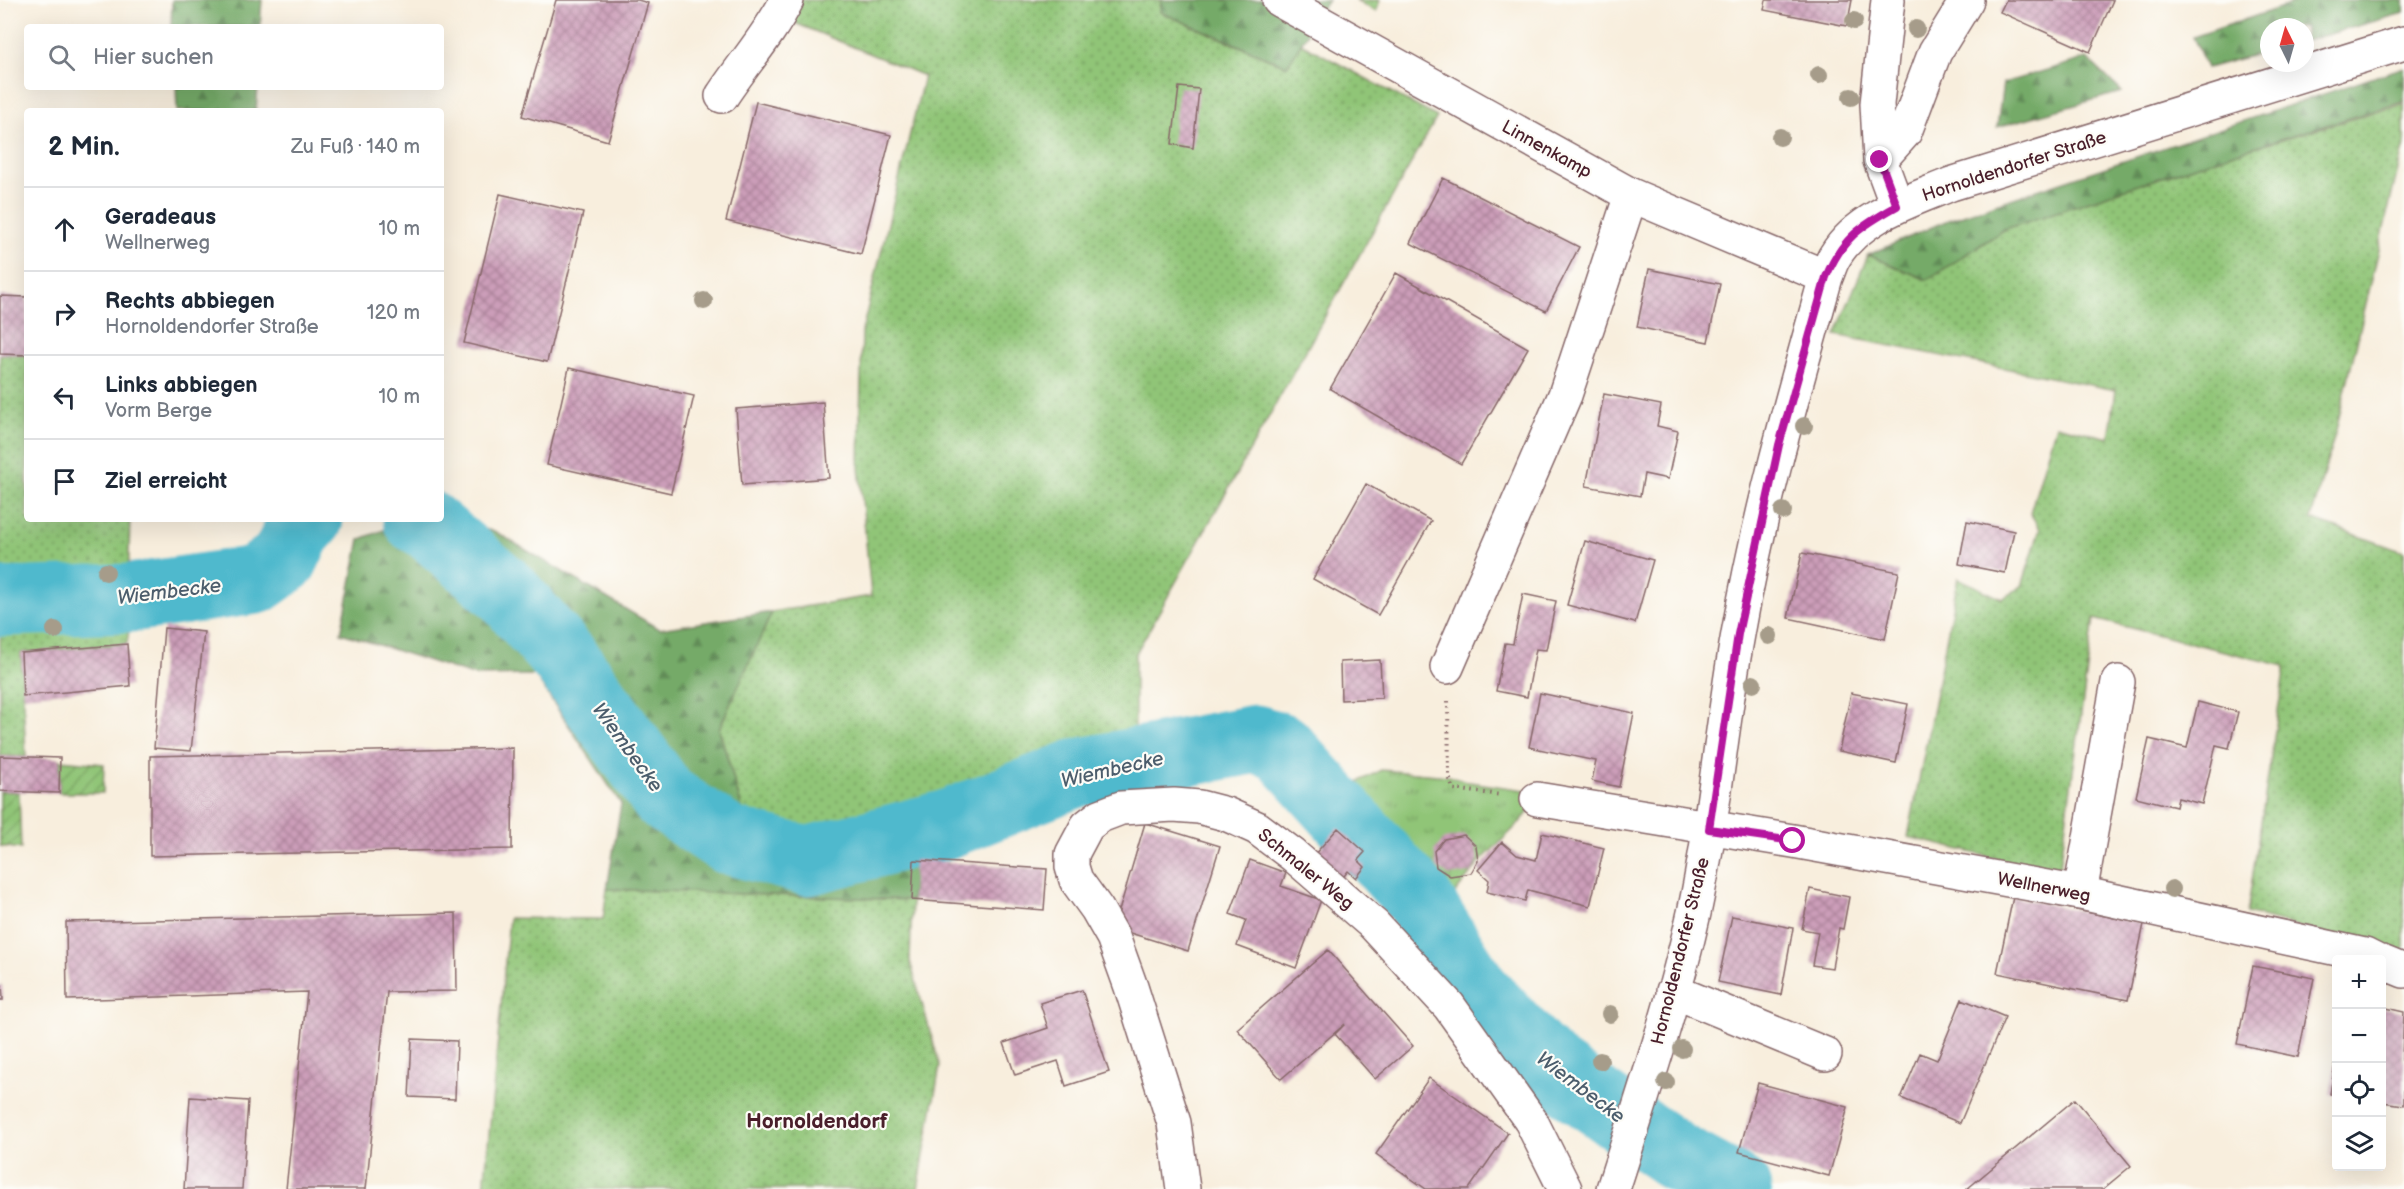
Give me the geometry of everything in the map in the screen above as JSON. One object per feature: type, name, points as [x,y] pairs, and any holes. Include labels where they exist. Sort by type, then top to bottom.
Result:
[{"type":"street","points":[[722,96],[740,68],[780,16],[788,0]]},
{"type":"street","name":"Linnenkamp","points":[[1278,0],[1631,195],[1826,277]]},
{"type":"street","points":[[1888,0],[1876,104],[1880,160],[1897,206]]},
{"type":"street","points":[[1880,160],[1905,132],[1935,52],[1967,0]]},
{"type":"street","name":"Hornoldendorfer Straße","points":[[1617,1177],[1649,1076],[1694,914],[1738,634],[1779,445],[1826,277],[1835,256],[1851,236],[1868,222],[1897,206],[1951,184],[2404,43]]},
{"type":"street","points":[[1447,667],[1565,395],[1631,195]]},
{"type":"street","points":[[2080,893],[2118,682]]},
{"type":"street","name":"Wellnerweg","points":[[1537,800],[1793,841],[2080,893],[2365,955]]},
{"type":"street","name":"Schmaler Weg","points":[[1183,1189],[1174,1123],[1131,987],[1113,937],[1097,909],[1076,880],[1072,867],[1072,854],[1087,826],[1100,816],[1121,808],[1174,805],[1199,807],[1226,814],[1257,828],[1293,855],[1374,925],[1449,1006],[1531,1121],[1565,1189]]},
{"type":"street","points":[[2386,964],[2404,971]]},
{"type":"street","points":[[1673,991],[1825,1054]]},
{"type":"path","points":[[1447,667],[1449,776],[1453,789],[1537,800]]},
{"type":"green space","points":[[172,0],[262,0],[260,24],[171,24]]},
{"type":"green space","points":[[801,0],[1161,0],[1160,12],[1286,66],[1301,43],[1437,117],[1135,655],[1135,731],[836,831],[750,836],[719,729],[772,612],[871,596],[859,467],[862,331],[924,76],[790,21]]},
{"type":"green space","points":[[1161,0],[1328,0],[1287,66],[1160,12]]},
{"type":"green space","points":[[1356,0],[1380,0],[1376,12]]},
{"type":"green space","points":[[2303,0],[2404,0],[2404,13],[2314,38],[2314,18],[2260,18],[2260,53],[2207,68],[2193,37]]},
{"type":"green space","points":[[2087,58],[2122,92],[1997,127],[2003,83]]},
{"type":"green space","points":[[2404,67],[2404,102],[2240,151],[2005,229],[1927,280],[1868,255],[1948,220]]},
{"type":"green space","points":[[176,90],[258,90],[256,108],[177,108]]},
{"type":"green space","points":[[2404,104],[2404,144],[2336,430],[2311,519],[2404,552],[2404,955],[2247,913],[2285,666],[2094,619],[2059,874],[1908,837],[1958,578],[2002,599],[2022,586],[2040,529],[2030,513],[2056,425],[2109,438],[2116,390],[1835,335],[1868,255],[1927,280],[2005,229],[2240,151]]},
{"type":"green space","points":[[0,354],[24,355],[24,522],[130,522],[128,583],[0,586]]},
{"type":"green space","points":[[444,519],[496,532],[659,629],[772,612],[719,729],[750,836],[836,831],[1135,731],[1133,779],[915,860],[912,900],[607,889],[621,804],[535,675],[476,676],[341,633],[360,539],[404,522],[444,522]]},
{"type":"green space","points":[[131,614],[127,644],[21,653],[26,757],[0,756],[0,618]]},
{"type":"green space","points":[[60,760],[104,764],[103,793],[59,793]]},
{"type":"green space","points":[[1381,770],[1449,776],[1469,782],[1540,792],[1522,820],[1481,861],[1445,906],[1380,820],[1356,783]]},
{"type":"green space","points":[[0,791],[19,792],[21,849],[0,846]]},
{"type":"green space","points":[[607,889],[912,900],[910,961],[940,1066],[918,1189],[484,1189],[509,918],[603,919]]},
{"type":"building","points":[[556,0],[638,0],[648,3],[608,141],[522,116]]},
{"type":"building","points":[[1766,0],[1852,0],[1847,26],[1764,10]]},
{"type":"building","points":[[2006,0],[2113,0],[2090,52],[2000,12]]},
{"type":"building","points":[[1179,87],[1199,89],[1193,148],[1172,144]]},
{"type":"building","points":[[756,102],[891,135],[861,254],[726,221]]},
{"type":"building","points":[[1443,178],[1579,247],[1546,311],[1410,243]]},
{"type":"building","points":[[500,194],[583,213],[547,362],[464,343]]},
{"type":"building","points":[[1649,269],[1720,284],[1708,342],[1637,327]]},
{"type":"building","points":[[1396,273],[1528,348],[1461,464],[1330,389]]},
{"type":"building","points":[[0,296],[24,297],[24,355],[0,354]]},
{"type":"building","points":[[569,368],[694,396],[671,493],[547,465]]},
{"type":"building","points":[[1604,394],[1661,405],[1657,426],[1678,431],[1668,479],[1644,474],[1640,496],[1586,486]]},
{"type":"building","points":[[823,402],[829,478],[742,485],[736,409]]},
{"type":"building","points":[[1366,484],[1431,521],[1378,615],[1313,579]]},
{"type":"building","points":[[1967,521],[2014,531],[2005,573],[1959,564]]},
{"type":"building","points":[[1585,541],[1653,560],[1635,623],[1567,605]]},
{"type":"building","points":[[1802,553],[1899,572],[1885,639],[1788,618]]},
{"type":"building","points":[[1523,594],[1556,601],[1546,650],[1536,649],[1527,697],[1496,691],[1505,643],[1513,644]]},
{"type":"building","points":[[164,628],[204,632],[191,751],[154,748]]},
{"type":"building","points":[[127,644],[130,686],[23,696],[21,653]]},
{"type":"building","points":[[1380,660],[1382,698],[1341,700],[1340,662]]},
{"type":"building","points":[[1540,693],[1634,713],[1619,787],[1592,781],[1596,761],[1529,747]]},
{"type":"building","points":[[1851,693],[1908,704],[1896,763],[1839,751]]},
{"type":"building","points":[[2198,702],[2238,712],[2229,748],[2216,745],[2202,804],[2178,798],[2176,807],[2136,797],[2149,739],[2187,748]]},
{"type":"building","points":[[513,748],[512,849],[150,856],[150,756]]},
{"type":"building","points":[[0,756],[60,758],[59,793],[0,791]]},
{"type":"building","points":[[1145,823],[1220,846],[1188,951],[1114,928]]},
{"type":"building","points":[[1338,828],[1365,852],[1358,860],[1365,867],[1356,878],[1348,871],[1341,880],[1314,855]]},
{"type":"building","points":[[1542,833],[1604,848],[1590,906],[1528,890],[1525,901],[1487,892],[1489,880],[1478,870],[1502,842],[1517,855],[1536,860]]},
{"type":"building","points":[[1464,835],[1476,846],[1478,861],[1471,873],[1450,876],[1436,867],[1434,851],[1444,839]]},
{"type":"building","points":[[914,860],[1047,869],[1044,910],[912,900]]},
{"type":"building","points":[[1250,860],[1286,873],[1281,886],[1321,900],[1296,968],[1237,946],[1246,920],[1230,914]]},
{"type":"building","points":[[1810,889],[1849,897],[1843,929],[1839,928],[1832,968],[1812,965],[1818,932],[1802,929]]},
{"type":"building","points":[[2013,897],[2144,924],[2128,1000],[1997,973]]},
{"type":"building","points":[[456,913],[457,991],[387,992],[366,1189],[286,1189],[307,992],[67,1000],[66,922]]},
{"type":"building","points":[[1732,916],[1793,928],[1781,995],[1718,982]]},
{"type":"building","points":[[1328,950],[1413,1046],[1375,1079],[1335,1034],[1345,1024],[1281,1079],[1237,1029]]},
{"type":"building","points":[[2253,966],[2314,978],[2298,1057],[2237,1044]]},
{"type":"building","points":[[0,985],[2,985],[3,1000],[0,1000]]},
{"type":"building","points":[[1082,990],[1109,1072],[1066,1086],[1058,1061],[1015,1075],[1004,1043],[1048,1028],[1040,1003]]},
{"type":"building","points":[[1962,999],[2005,1017],[1960,1123],[1901,1098],[1920,1053],[1937,1060]]},
{"type":"building","points":[[2386,1008],[2404,1012],[2402,1060],[2404,1061],[2404,1105],[2386,1103]]},
{"type":"building","points":[[412,1039],[457,1041],[455,1099],[409,1097]]},
{"type":"building","points":[[1429,1078],[1508,1133],[1469,1189],[1426,1189],[1376,1154]]},
{"type":"building","points":[[1758,1083],[1848,1107],[1829,1176],[1739,1152]]},
{"type":"building","points":[[190,1097],[248,1101],[242,1189],[184,1189]]},
{"type":"building","points":[[2075,1099],[2131,1166],[2103,1189],[1967,1189]]},
{"type":"waterway","name":"Wiembecke","points":[[0,602],[130,598],[256,580],[284,560],[298,531],[306,522]]},
{"type":"waterway","name":"Wiembecke","points":[[422,522],[506,591],[565,659],[665,798],[728,840],[807,861],[945,825],[1077,773],[1256,739],[1281,747],[1418,899],[1475,989],[1548,1067],[1675,1156],[1737,1189]]},
{"type":"district","name":"Hornoldendorf","points":[[817,1121]]},
{"type":"route","points":[[1793,841],[1709,829],[1738,634],[1779,445],[1826,277],[1835,256],[1851,236],[1868,222],[1897,206],[1880,160]]}]
